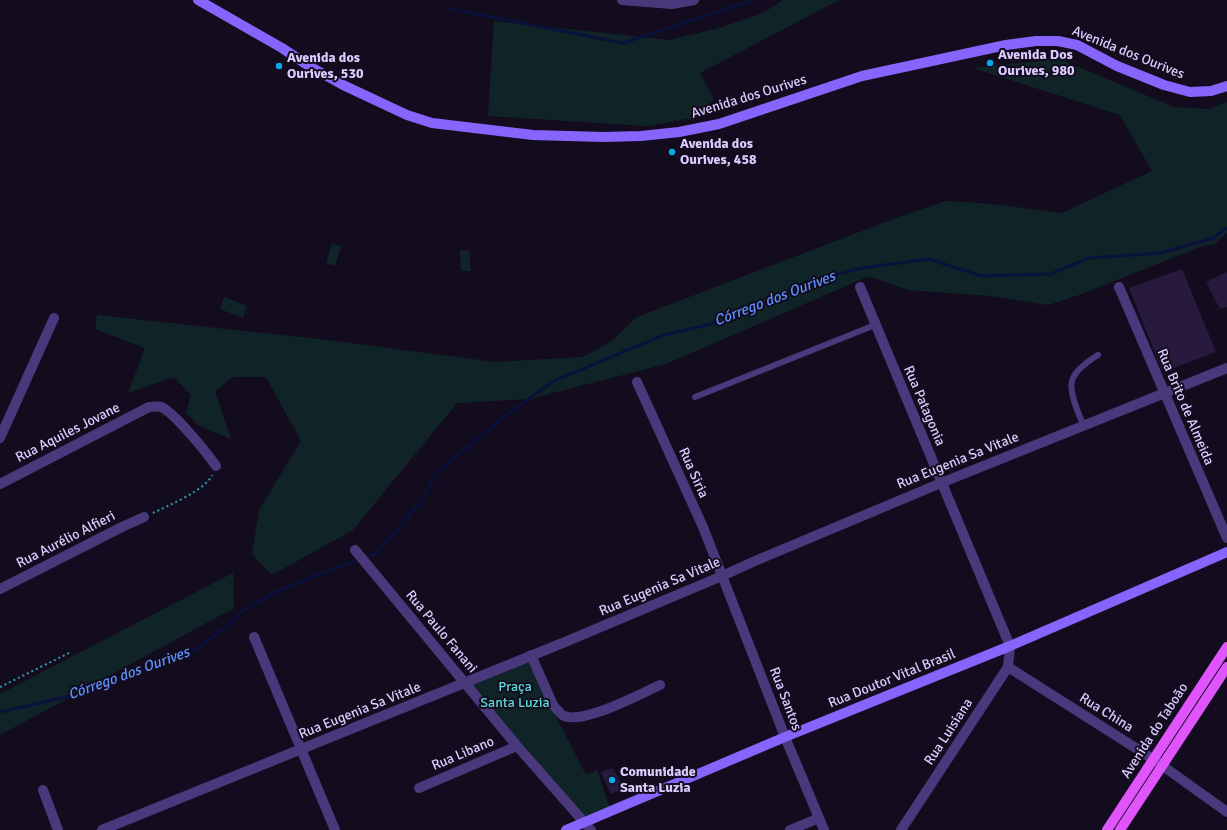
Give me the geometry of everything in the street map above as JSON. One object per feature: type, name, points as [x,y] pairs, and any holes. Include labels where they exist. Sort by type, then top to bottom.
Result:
[{"type":"main road","name":"Avenida dos Ourives","points":[[198,0],[282,48],[342,86],[407,115],[432,122],[533,135],[603,137],[641,136],[679,132],[719,124],[862,76],[1006,45],[1036,41],[1058,41],[1077,46],[1118,66],[1164,85],[1190,92],[1211,90],[1227,86]]},
{"type":"main road","name":"Rua Doutor Vital Brasil","points":[[566,830],[588,826],[785,737],[1010,646],[1227,552]]},
{"type":"main road","name":"Avenida do Taboão","points":[[1107,830],[1227,647]]},
{"type":"main road","name":"Avenida do Taboão","points":[[1120,830],[1227,667]]},
{"type":"street","points":[[622,0],[640,2],[661,1],[672,4],[694,0]]},
{"type":"street","name":"Rua Patagonia","points":[[860,287],[1010,646]]},
{"type":"street","name":"Rua Brito de Almeida","points":[[1119,287],[1227,538]]},
{"type":"street","points":[[0,438],[54,318]]},
{"type":"street","name":"Rua Eugenia Sa Vitale","points":[[102,830],[531,655],[942,483],[1227,368]]},
{"type":"street","name":"Rua Siria","points":[[637,382],[703,527],[722,576]]},
{"type":"street","name":"Rua Aquiles Jovane","points":[[0,484],[149,407],[160,407],[170,412],[205,451],[216,466]]},
{"type":"street","name":"Rua Aurélio Alfieri","points":[[0,589],[144,517]]},
{"type":"street","name":"Rua Paulo Fanani","points":[[355,550],[517,746],[588,826]]},
{"type":"street","name":"Rua Santos","points":[[722,576],[785,737],[824,830]]},
{"type":"street","points":[[254,637],[335,830]]},
{"type":"street","name":"Rua Luisiana","points":[[901,830],[1008,667],[1010,646]]},
{"type":"street","points":[[531,655],[553,705],[559,712],[572,718],[592,715],[660,686]]},
{"type":"street","name":"Rua China","points":[[1008,667],[1153,759],[1227,812]]},
{"type":"street","name":"Rua Libano","points":[[419,788],[517,746]]},
{"type":"street","points":[[43,790],[58,830]]},
{"type":"street","points":[[790,830],[819,818]]},
{"type":"lane","points":[[695,398],[875,325]]},
{"type":"lane","points":[[1084,426],[1076,408],[1072,392],[1072,380],[1082,367],[1098,355]]},
{"type":"path","points":[[144,517],[178,501],[200,488],[210,479],[216,466]]},
{"type":"path","points":[[0,687],[71,652]]},
{"type":"green space","points":[[783,0],[839,0],[700,73],[714,99],[698,117],[647,126],[488,116],[494,21],[669,40],[719,28],[763,13]]},
{"type":"green space","points":[[1059,59],[1174,107],[1208,109],[1227,102],[1227,233],[1215,244],[1200,247],[1079,295],[1048,305],[991,296],[908,290],[869,276],[666,364],[529,399],[457,403],[353,530],[272,575],[252,554],[259,510],[301,441],[266,377],[233,377],[215,391],[231,439],[198,425],[186,413],[191,395],[174,377],[128,393],[145,348],[95,329],[97,315],[327,340],[495,362],[583,357],[612,341],[637,317],[896,218],[946,201],[992,204],[1062,213],[1152,171],[1120,115],[973,68]]},
{"type":"green space","points":[[332,244],[341,246],[335,266],[326,263]]},
{"type":"green space","points":[[469,250],[471,271],[461,271],[460,251]]},
{"type":"green space","points":[[224,297],[247,306],[243,318],[220,309]]},
{"type":"green space","points":[[233,573],[234,608],[0,735],[0,694]]},
{"type":"green space","name":"Praça Santa Luzia","points":[[530,659],[549,703],[586,775],[597,770],[610,808],[586,819],[470,684]]},
{"type":"building","points":[[1182,269],[1216,352],[1163,372],[1129,288]]},
{"type":"building","points":[[1227,272],[1227,307],[1220,309],[1206,282]]},
{"type":"building","name":"Comunidade Santa Luzia","points":[[613,768],[624,789],[611,794],[601,772]]},
{"type":"waterway","points":[[450,9],[623,43],[754,0]]},
{"type":"waterway","name":"Córrego dos Ourives","points":[[370,556],[376,554],[423,499],[437,472],[514,409],[554,381],[661,336],[727,320],[815,280],[862,268],[929,259],[981,276],[1051,274],[1088,258],[1160,253],[1213,238],[1227,228]]},
{"type":"waterway","name":"Córrego dos Ourives","points":[[0,712],[79,694],[188,655],[229,625],[242,611],[277,591],[354,561]]},
{"type":"place","name":"Avenida Dos Ourives, 980","points":[[990,63]]},
{"type":"place","name":"Avenida dos Ourives, 530","points":[[279,66]]},
{"type":"place","name":"Avenida dos Ourives, 458","points":[[672,152]]},
{"type":"place","name":"Comunidade Santa Luzia","points":[[612,780]]}]
